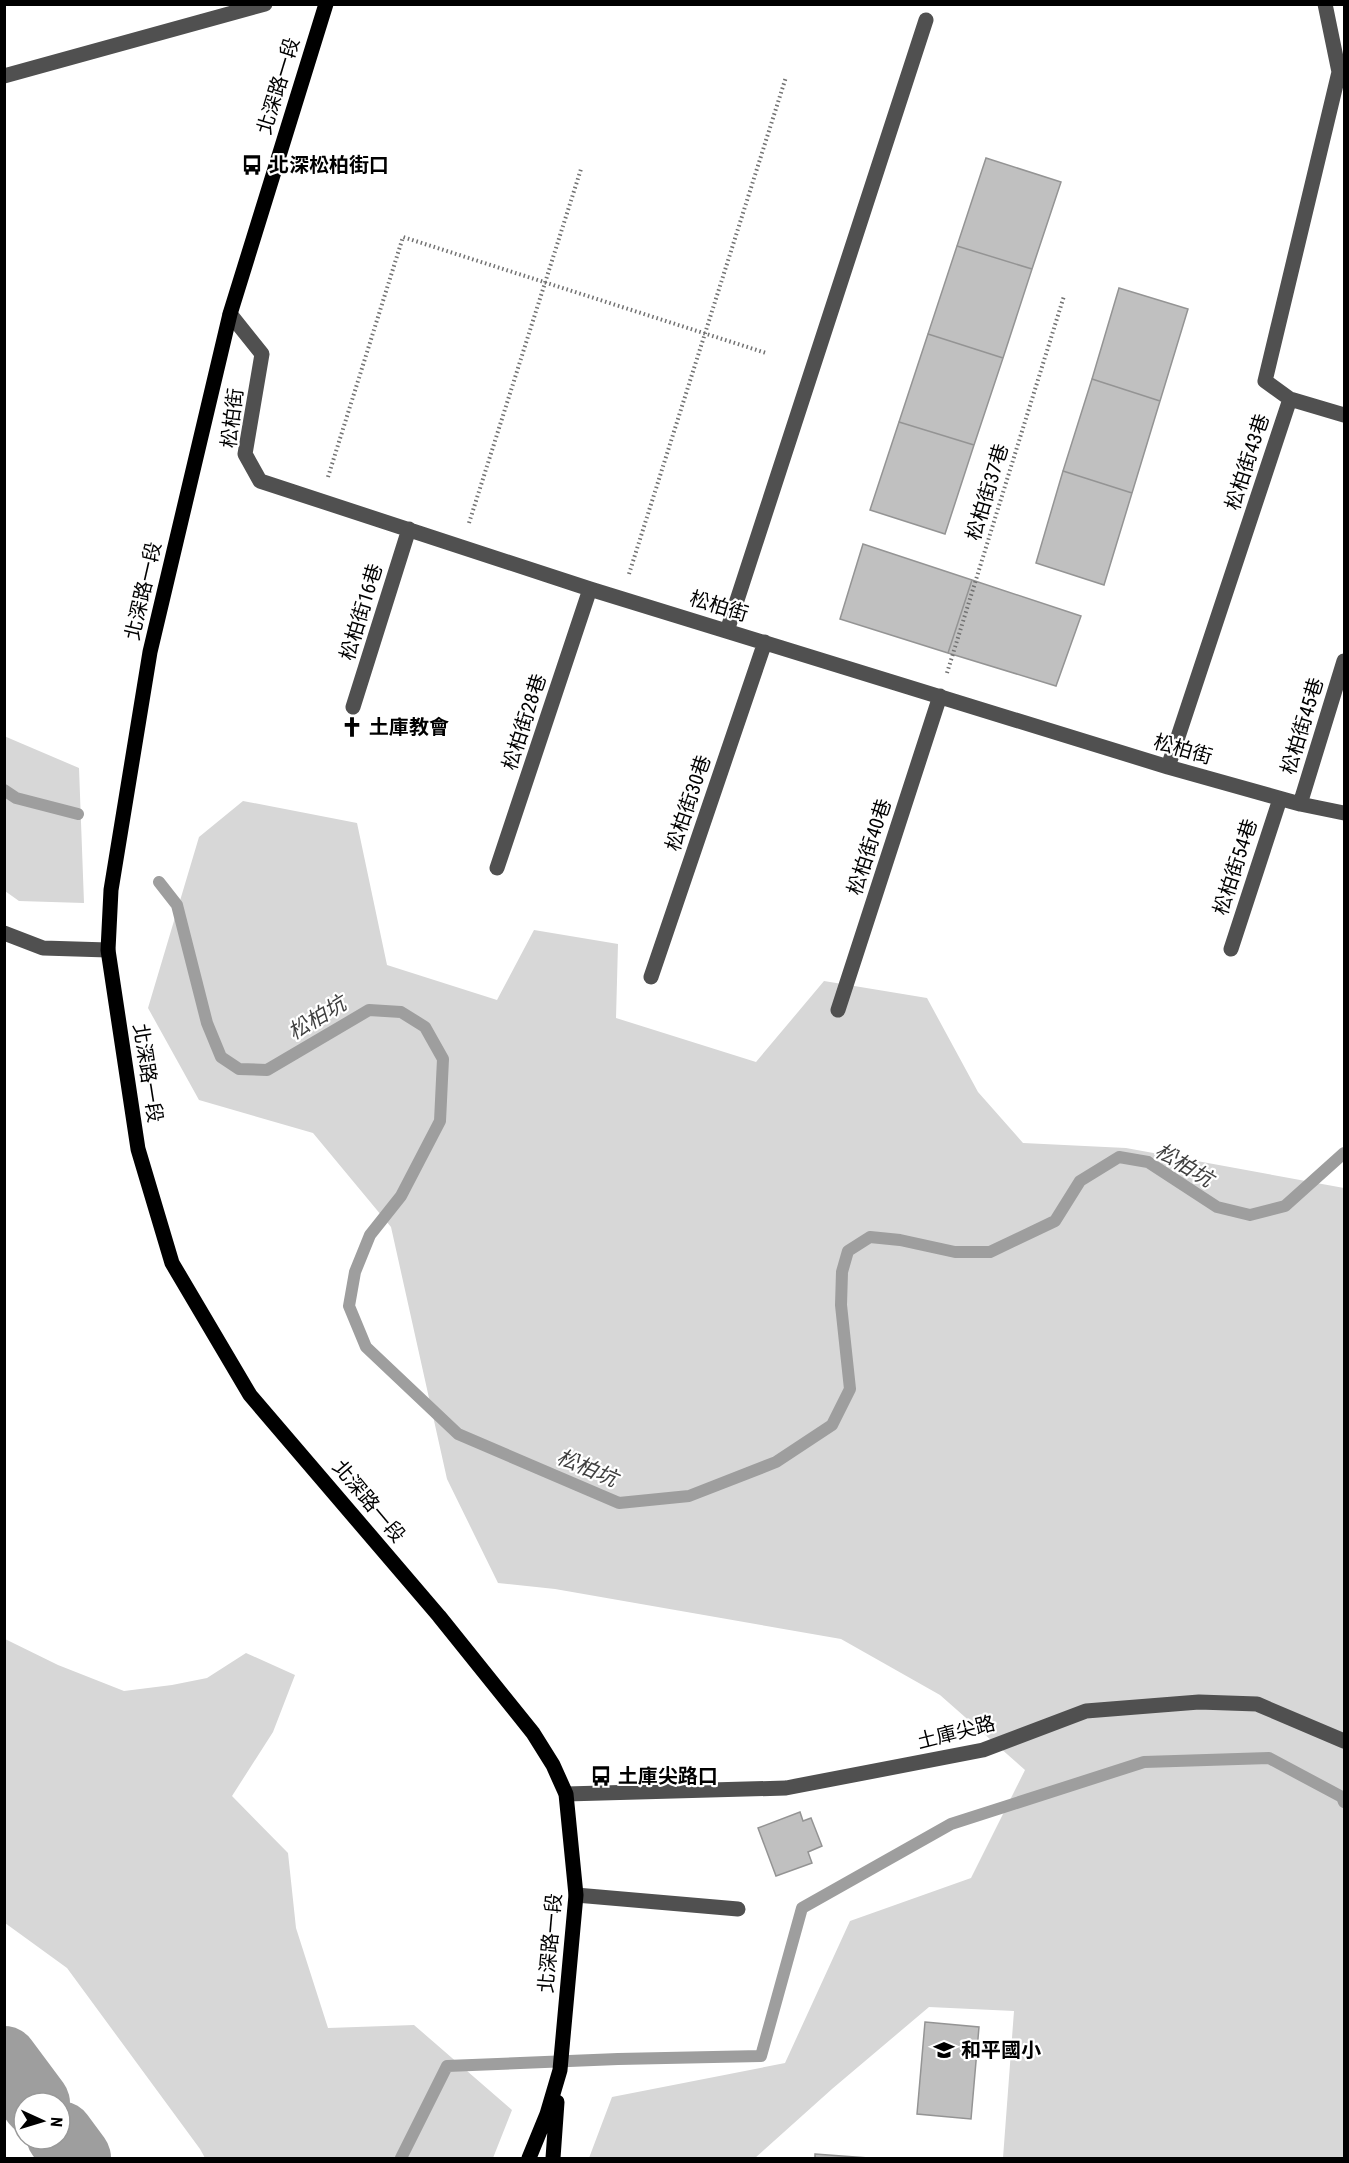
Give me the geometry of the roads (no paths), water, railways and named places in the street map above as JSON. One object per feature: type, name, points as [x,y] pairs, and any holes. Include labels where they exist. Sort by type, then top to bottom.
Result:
[{"type":"main road","name":"北深路一段","points":[[326,4],[230,314],[150,652],[111,890],[108,950],[138,1149],[172,1263],[250,1395],[439,1616],[533,1733],[553,1765],[566,1794],[576,1895],[559,2071]]},
{"type":"main road","points":[[529,2158],[547,2114],[559,2071]]},
{"type":"main road","points":[[553,2158],[559,2071]]},
{"type":"street","points":[[4,76],[265,4]]},
{"type":"street","points":[[1325,4],[1342,73]]},
{"type":"street","points":[[727,631],[926,20]]},
{"type":"street","name":"松柏街43巷","points":[[1168,767],[1290,399],[1265,381],[1342,73]]},
{"type":"street","name":"松柏街","points":[[230,314],[262,354],[245,454],[260,480],[590,589],[1168,767],[1300,804],[1344,813]]},
{"type":"street","points":[[1290,399],[1344,415]]},
{"type":"street","name":"松柏街16巷","points":[[353,707],[409,529]]},
{"type":"street","name":"松柏街28巷","points":[[497,868],[590,589]]},
{"type":"street","name":"松柏街30巷","points":[[651,977],[765,642]]},
{"type":"street","name":"松柏街45巷","points":[[1300,804],[1344,661]]},
{"type":"street","name":"松柏街40巷","points":[[838,1010],[940,696]]},
{"type":"street","name":"松柏街54巷","points":[[1231,949],[1280,798]]},
{"type":"street","points":[[4,933],[43,948],[108,950]]},
{"type":"street","name":"土庫尖路","points":[[566,1794],[786,1788],[983,1750],[1086,1711],[1199,1702],[1257,1704],[1344,1741]]},
{"type":"street","points":[[576,1895],[738,1909]]},
{"type":"waterway","name":"松柏坑","points":[[4,790],[16,798],[78,814]]},
{"type":"waterway","name":"松柏坑","points":[[159,882],[177,905],[207,1023],[221,1057],[239,1069],[267,1070],[369,1010],[401,1012],[425,1027],[443,1059],[440,1121],[401,1196],[370,1235],[355,1272],[349,1306],[366,1347],[458,1434],[619,1503],[689,1496],[776,1462],[832,1425],[850,1389],[841,1305],[842,1272],[848,1251],[870,1237],[900,1240],[955,1252],[990,1252],[1055,1221],[1080,1181],[1119,1157],[1148,1162],[1217,1207],[1250,1215],[1285,1206],[1344,1153]]},
{"type":"waterway","points":[[401,2158],[447,2066],[761,2056],[802,1908],[951,1824],[1144,1762],[1269,1758],[1342,1797],[1344,1802]]},
{"type":"waterway","points":[[4,2060],[27,2091]]},
{"type":"waterway","points":[[72,2151],[77,2158]]},
{"type":"place","name":"北深松柏街口","points":[[252,165]]},
{"type":"place","name":"土庫教會","points":[[352,727]]},
{"type":"place","name":"土庫尖路口","points":[[601,1776]]},
{"type":"place","name":"和平國小","points":[[944,2050]]}]
